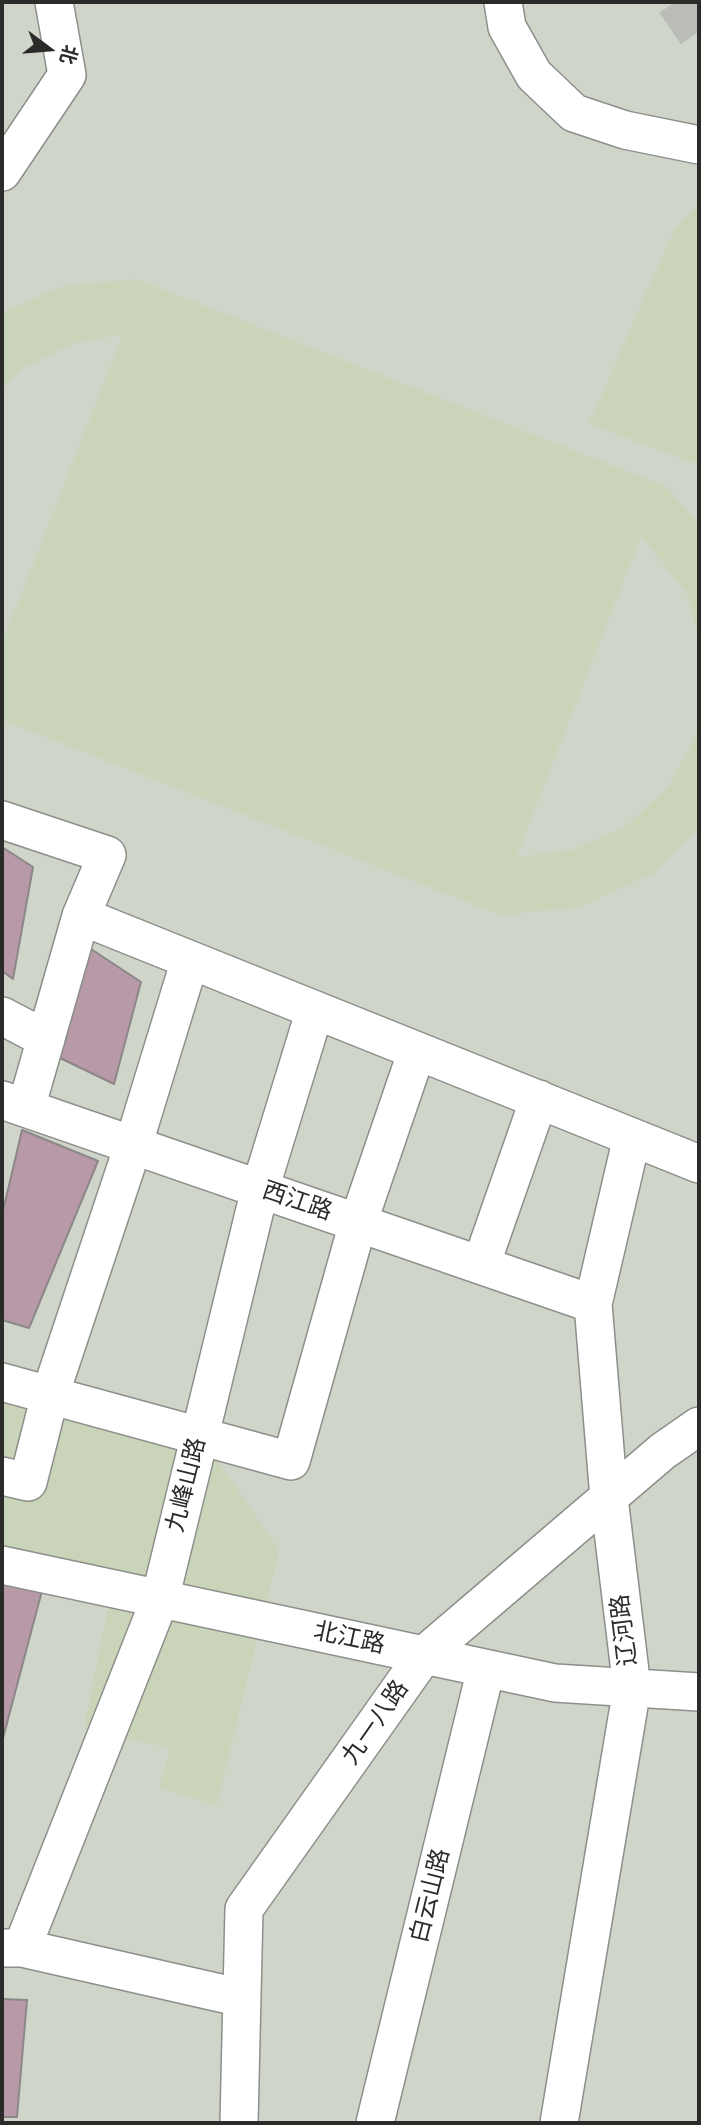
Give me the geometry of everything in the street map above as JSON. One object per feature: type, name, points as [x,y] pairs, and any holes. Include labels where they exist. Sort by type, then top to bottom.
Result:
[{"type":"street","points":[[2,172],[67,75],[54,2]]},
{"type":"street","points":[[503,2],[507,27],[534,75],[574,113],[625,130],[699,145]]},
{"type":"street","points":[[2,820],[107,855],[81,916],[46,1038],[14,1104]]},
{"type":"street","points":[[81,916],[699,1164]]},
{"type":"street","points":[[2,1476],[28,1482],[50,1395],[133,1146],[191,960]]},
{"type":"street","name":"九峰山路","points":[[12,1948],[160,1599],[260,1189],[315,1010]]},
{"type":"street","points":[[2,1016],[46,1038]]},
{"type":"street","points":[[2,1382],[291,1461],[358,1223],[417,1051]]},
{"type":"street","points":[[481,1265],[538,1100]]},
{"type":"street","name":"西江路","points":[[14,1104],[593,1304]]},
{"type":"street","name":"辽河路","points":[[559,2123],[632,1688],[609,1498],[593,1304],[632,1137]]},
{"type":"street","name":"九一八路","points":[[239,2123],[244,1909],[424,1655],[663,1451],[699,1426]]},
{"type":"street","name":"北江路","points":[[2,1565],[555,1683],[699,1692]]},
{"type":"street","name":"白云山路","points":[[376,2123],[486,1669]]},
{"type":"street","points":[[12,1948],[242,1998]]},
{"type":"shaded area","points":[[2,2],[699,2],[699,2123],[2,2123]]},
{"type":"green space","points":[[699,204],[699,465],[589,424],[675,228]]},
{"type":"green space","points":[[136,279],[667,487],[699,525],[699,639],[686,592],[641,536],[516,857],[573,850],[626,826],[669,786],[697,734],[699,714],[699,828],[653,873],[580,907],[501,915],[2,720],[2,644],[123,334],[70,344],[21,369],[2,388],[2,313],[61,287]]},
{"type":"green space","points":[[2,1376],[194,1427],[279,1549],[217,1805],[159,1788],[170,1748],[84,1729],[110,1599],[2,1576]]},
{"type":"building","points":[[2,847],[33,867],[13,979],[2,971]]},
{"type":"building","points":[[91,949],[141,982],[114,1084],[60,1058]]},
{"type":"building","points":[[22,1130],[98,1161],[29,1328],[2,1320],[2,1215]]},
{"type":"building","points":[[2,1577],[43,1587],[2,1742]]},
{"type":"building","points":[[2,1999],[27,2000],[17,2117],[2,2117]]},
{"type":"tunnel","points":[[675,2],[699,37]]}]
